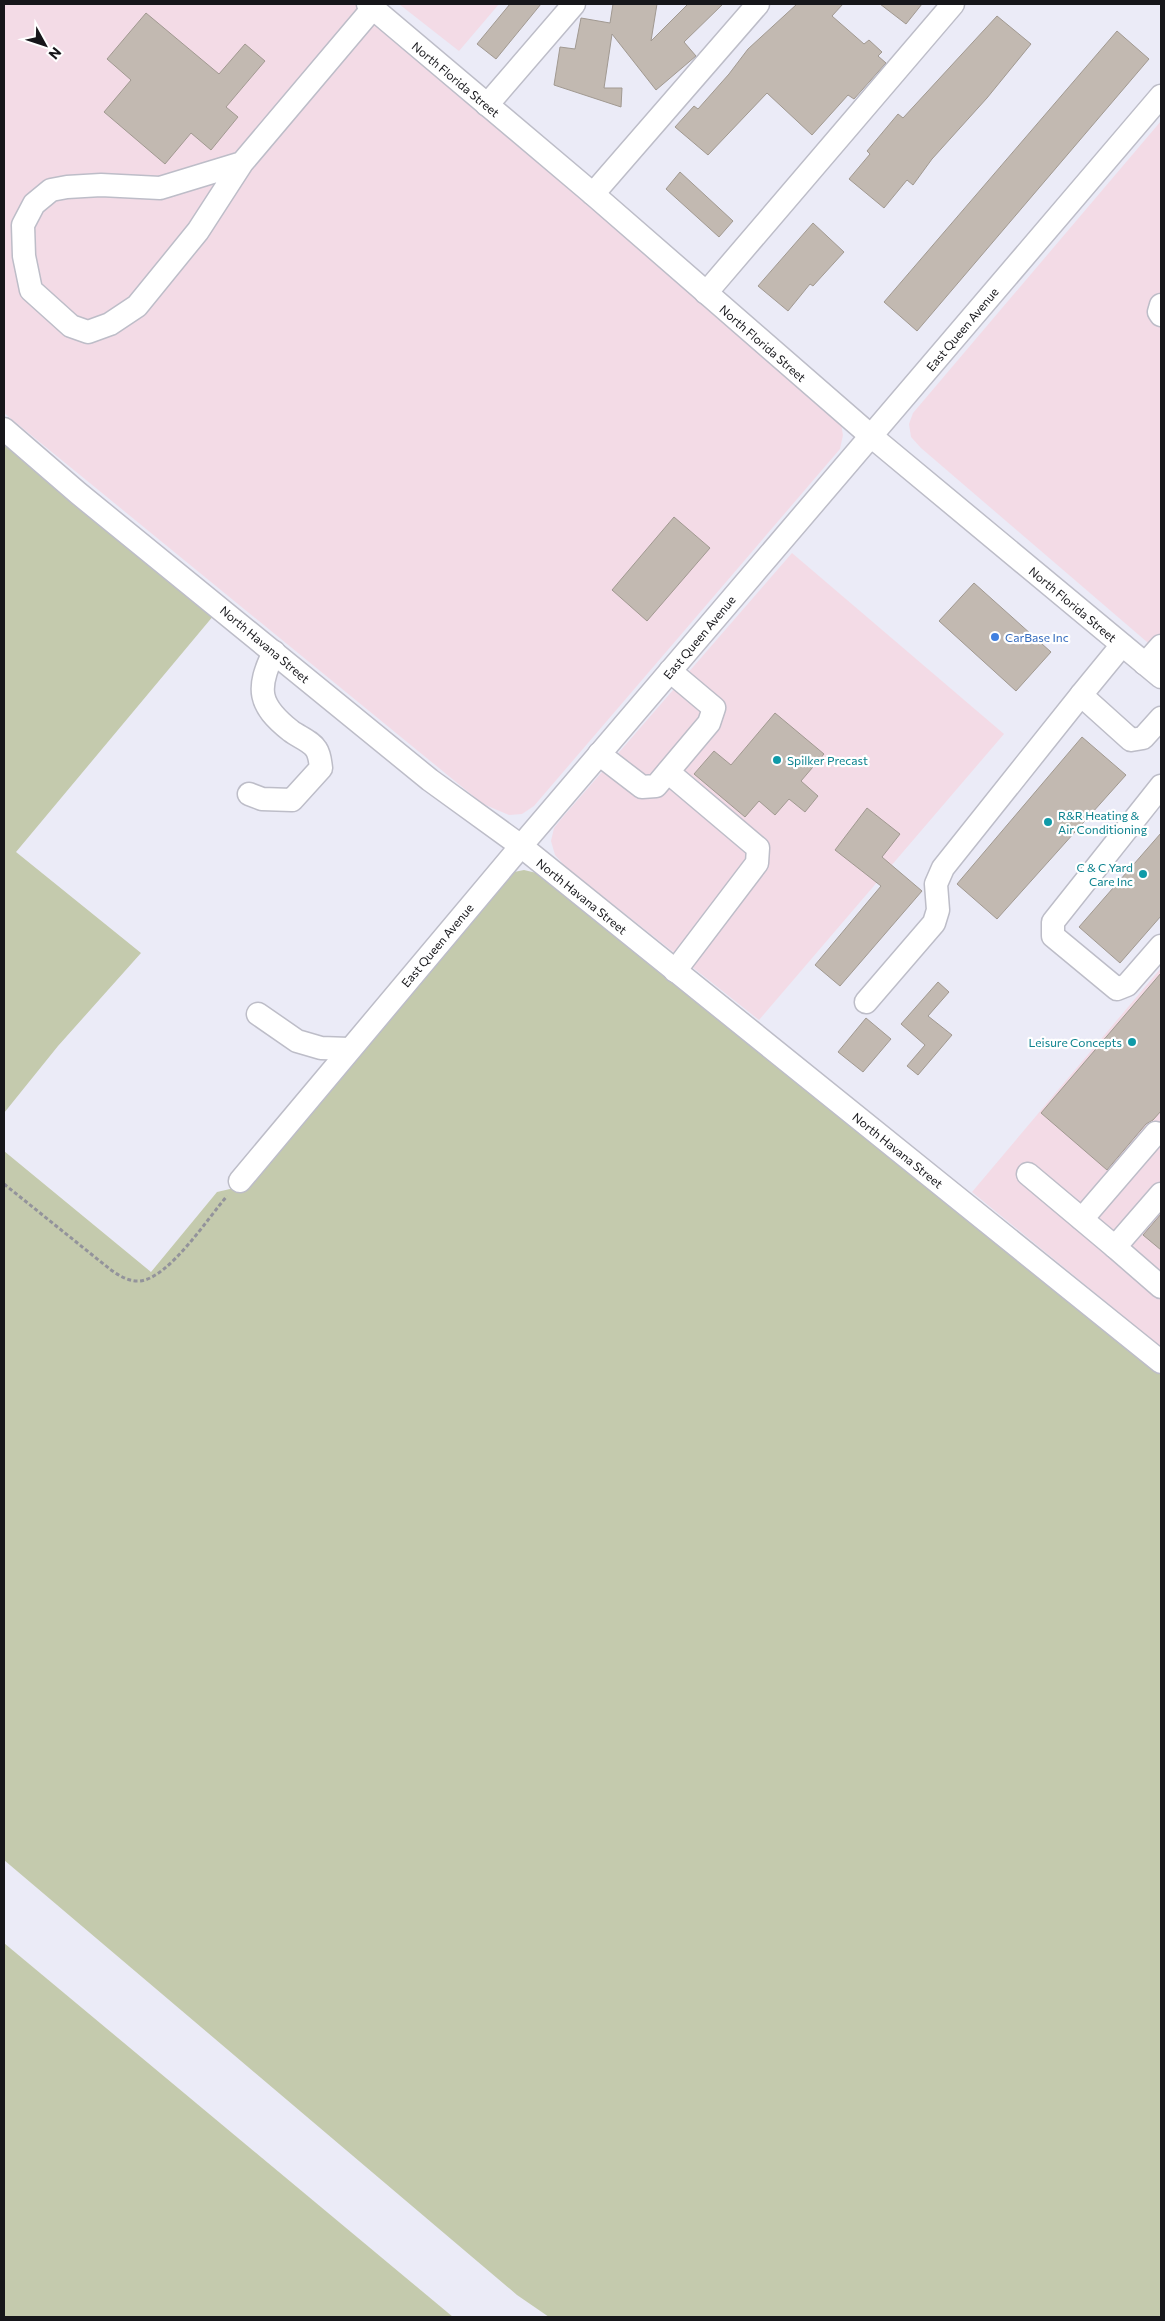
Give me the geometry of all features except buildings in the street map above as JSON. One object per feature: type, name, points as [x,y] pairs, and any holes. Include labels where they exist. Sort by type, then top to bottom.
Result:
[{"type":"street","points":[[487,106],[574,4]]},
{"type":"street","points":[[592,194],[758,4]]},
{"type":"street","points":[[706,293],[953,4]]},
{"type":"street","points":[[242,163],[160,188],[101,184],[51,190],[34,204],[24,225],[24,256],[31,290],[71,326],[88,332],[110,324],[137,306],[198,231],[242,163],[370,6]]},
{"type":"street","name":"North Florida Street","points":[[370,6],[592,194],[870,436],[1153,670]]},
{"type":"street","name":"East Queen Avenue","points":[[240,1181],[349,1049],[599,754],[1161,96]]},
{"type":"street","points":[[1161,305],[1159,312],[1161,315]]},
{"type":"street","name":"North Havana Street","points":[[4,429],[71,487],[430,780],[521,846],[1161,1362]]},
{"type":"street","points":[[866,1002],[934,923],[938,910],[936,884],[943,868],[1122,645]]},
{"type":"street","points":[[1153,670],[1161,646]]},
{"type":"street","points":[[249,794],[262,799],[292,800],[321,768],[319,755],[315,747],[291,731],[270,711],[264,697],[262,686],[264,673],[274,652]]},
{"type":"street","points":[[599,754],[642,787],[656,786],[668,772],[709,723],[714,708],[670,671]]},
{"type":"street","points":[[1081,695],[1131,740],[1143,738],[1161,718]]},
{"type":"street","points":[[668,772],[758,848],[757,863],[675,971]]},
{"type":"street","points":[[1161,786],[1053,922],[1053,936],[1117,988],[1127,985],[1161,946]]},
{"type":"street","points":[[258,1014],[297,1041],[321,1048],[349,1049]]},
{"type":"street","points":[[1082,1219],[1160,1132]]},
{"type":"street","points":[[1028,1174],[1161,1288]]},
{"type":"street","points":[[1115,1247],[1161,1194]]},
{"type":"path","points":[[4,1184],[120,1276],[130,1280],[146,1280],[162,1270],[171,1261],[240,1181]]},
{"type":"shaded area","points":[[4,4],[355,4],[832,413],[841,424],[843,435],[840,449],[534,806],[522,814],[509,815],[483,804],[4,413]]},
{"type":"shaded area","points":[[399,4],[499,4],[459,51]]},
{"type":"shaded area","points":[[1161,121],[1161,654],[921,448],[911,437],[909,424],[913,413]]},
{"type":"shaded area","points":[[792,553],[1004,734],[759,1020],[566,867],[555,855],[551,841],[554,828],[562,818]]},
{"type":"shaded area","points":[[1161,968],[1161,1347],[972,1192]]},
{"type":"green space","points":[[4,438],[214,615],[16,852],[141,953],[58,1046],[4,1113]]},
{"type":"green space","points":[[524,870],[545,875],[1161,1370],[1161,2317],[549,2317],[517,2295],[4,1860],[4,1151],[151,1272],[217,1192],[243,1186],[514,872]]},
{"type":"green space","points":[[4,1943],[453,2317],[4,2317]]},
{"type":"place","name":"CarBase Inc","points":[[995,637]]},
{"type":"place","name":"Spilker Precast","points":[[777,760]]},
{"type":"place","name":"R&R Heating & Air Conditioning","points":[[1048,822]]},
{"type":"place","name":"C & C Yard Care Inc","points":[[1143,874]]},
{"type":"place","name":"Leisure Concepts","points":[[1132,1042]]}]
